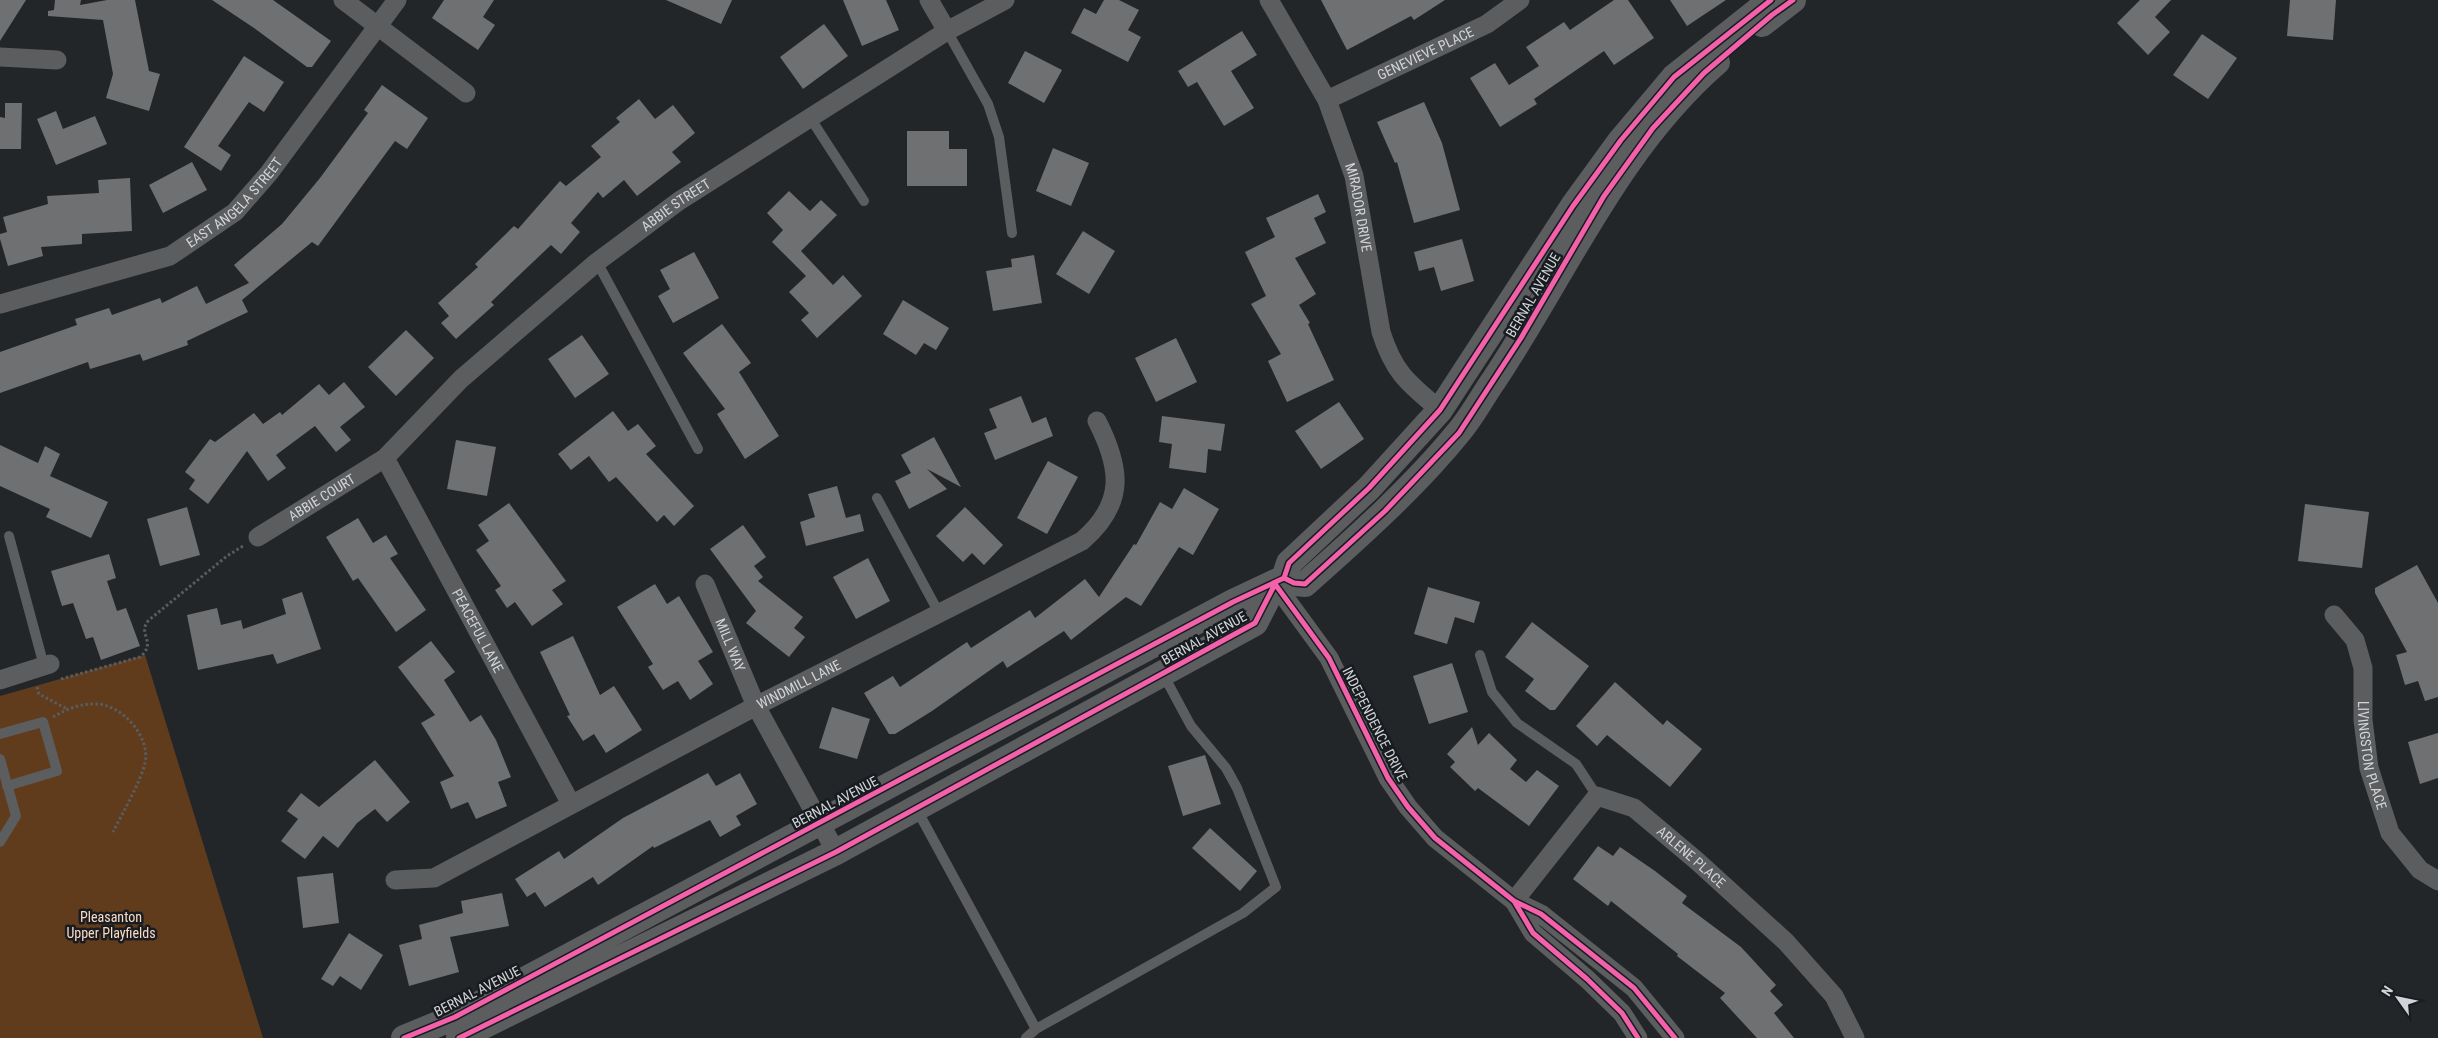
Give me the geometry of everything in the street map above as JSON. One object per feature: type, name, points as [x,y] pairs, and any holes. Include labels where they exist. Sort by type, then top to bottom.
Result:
[{"type":"main road","name":"BERNAL AVENUE","points":[[460,1038],[836,852],[1255,623],[1289,563],[1369,488],[1440,410],[1573,206],[1621,140],[1674,77],[1771,0]]},
{"type":"main road","name":"BERNAL AVENUE","points":[[404,1038],[454,1017],[1233,602],[1280,581],[1305,584],[1385,511],[1459,433],[1521,338],[1604,196],[1653,128],[1704,73],[1772,15],[1793,0]]},
{"type":"street","points":[[343,0],[466,93]]},
{"type":"street","name":"EAST ANGELA STREET","points":[[0,304],[170,256],[235,212],[269,174],[398,0]]},
{"type":"street","points":[[929,0],[947,31]]},
{"type":"street","name":"ABBIE STREET","points":[[385,458],[461,378],[597,262],[679,201],[947,31],[1005,0]]},
{"type":"street","name":"MIRADOR DRIVE","points":[[1269,0],[1327,100],[1354,176],[1381,332],[1389,357],[1402,378],[1440,410]]},
{"type":"street","name":"GENEVIEVE PLACE","points":[[1327,100],[1487,24],[1520,0]]},
{"type":"street","points":[[0,57],[57,60]]},
{"type":"street","name":"WINDMILL LANE","points":[[396,880],[434,878],[756,706],[1082,541],[1093,532],[1108,510],[1116,483],[1116,465],[1111,448],[1097,421]]},
{"type":"street","name":"ABBIE COURT","points":[[258,537],[385,458]]},
{"type":"street","name":"PEACEFUL LANE","points":[[385,458],[571,804]]},
{"type":"street","name":"INDEPENDENCE DRIVE","points":[[1280,581],[1329,658],[1388,778],[1408,808],[1435,838],[1514,901],[1541,914],[1634,988],[1675,1038]]},
{"type":"street","name":"MILL WAY","points":[[705,584],[756,706],[836,852]]},
{"type":"street","name":"LIVINGSTON PLACE","points":[[2334,615],[2355,640],[2363,668],[2364,720],[2369,768],[2390,833],[2420,870],[2438,881]]},
{"type":"street","points":[[0,680],[49,673]]},
{"type":"street","points":[[1514,901],[1597,796]]},
{"type":"street","name":"ARLENE PLACE","points":[[1597,796],[1634,808],[1697,861],[1786,942],[1834,996],[1855,1038]]},
{"type":"street","name":"INDEPENDENCE DRIVE","points":[[1514,901],[1533,934],[1587,979],[1622,1013],[1638,1038]]},
{"type":"lane","points":[[947,31],[988,104],[999,137],[1012,232]]},
{"type":"lane","points":[[811,118],[864,202]]},
{"type":"lane","points":[[597,262],[698,449]]},
{"type":"lane","points":[[877,498],[939,613]]},
{"type":"lane","points":[[9,536],[49,673]]},
{"type":"lane","points":[[1480,655],[1492,692],[1517,722],[1576,764],[1597,796]]},
{"type":"lane","points":[[1026,1038],[1036,1029],[1242,913],[1276,887],[1237,788],[1226,768],[1191,726],[1163,674]]},
{"type":"lane","points":[[0,734],[43,722],[57,771],[8,786]]},
{"type":"lane","points":[[0,759],[16,816],[0,842]]},
{"type":"lane","points":[[916,808],[1036,1029]]},
{"type":"path","points":[[67,709],[39,694],[36,686],[49,673],[140,657],[147,651],[149,644],[144,630],[145,624],[227,556],[258,537]]},
{"type":"path","points":[[43,722],[81,704],[98,704],[110,707],[129,720],[146,747],[145,763],[113,832]]},
{"type":"green space","name":"Pleasanton Upper Playfields","points":[[145,655],[263,1038],[0,1038],[0,696]]},
{"type":"building","points":[[0,0],[26,0],[0,41]]},
{"type":"building","points":[[55,0],[81,0],[80,5],[107,0],[135,0],[149,71],[160,74],[149,111],[106,98],[113,74],[103,20],[48,16],[48,11],[54,10]]},
{"type":"building","points":[[212,0],[273,0],[331,41],[312,67],[307,67]]},
{"type":"building","points":[[444,0],[494,0],[483,17],[495,25],[478,50],[432,18]]},
{"type":"building","points":[[666,0],[732,0],[721,24]]},
{"type":"building","points":[[843,0],[886,0],[899,30],[862,46]]},
{"type":"building","points":[[1104,0],[1119,0],[1139,10],[1128,30],[1141,37],[1128,62],[1071,33],[1084,8],[1096,14]]},
{"type":"building","points":[[1321,0],[1445,0],[1414,20],[1411,16],[1347,50]]},
{"type":"building","points":[[1614,0],[1628,0],[1654,38],[1614,65],[1604,51],[1534,99],[1537,104],[1500,127],[1470,78],[1495,63],[1509,85],[1539,66],[1526,47],[1564,22],[1570,30]]},
{"type":"building","points":[[1670,0],[1726,0],[1687,26]]},
{"type":"building","points":[[2140,0],[2171,0],[2155,17],[2170,32],[2148,55],[2117,23]]},
{"type":"building","points":[[2290,0],[2336,0],[2333,40],[2287,36]]},
{"type":"building","points":[[824,24],[848,56],[803,89],[780,57]]},
{"type":"building","points":[[1242,31],[1257,55],[1231,71],[1254,108],[1224,126],[1197,82],[1188,87],[1178,71]]},
{"type":"building","points":[[2202,34],[2237,58],[2208,99],[2173,75]]},
{"type":"building","points":[[1025,51],[1062,70],[1044,103],[1008,83]]},
{"type":"building","points":[[244,56],[284,82],[264,112],[249,102],[218,146],[231,155],[221,171],[184,147]]},
{"type":"building","points":[[382,85],[428,118],[407,149],[395,141],[318,246],[312,242],[242,300],[248,312],[187,341],[188,345],[143,361],[140,354],[90,369],[88,362],[0,393],[0,352],[77,325],[75,319],[109,308],[112,315],[160,298],[162,303],[197,286],[206,304],[249,283],[234,265],[282,224],[320,178],[368,113],[364,110]]},
{"type":"building","points":[[639,99],[655,119],[673,105],[695,133],[672,152],[681,162],[637,196],[624,180],[603,198],[598,192],[571,223],[580,232],[561,254],[551,245],[491,302],[494,305],[456,339],[441,323],[449,316],[438,303],[478,267],[475,264],[514,226],[518,229],[560,181],[566,186],[601,157],[591,146],[620,122],[616,118]]},
{"type":"building","points":[[1424,102],[1442,143],[1460,210],[1414,223],[1397,162],[1395,163],[1377,122]]},
{"type":"building","points":[[5,103],[22,103],[21,149],[0,149],[0,117],[5,118]]},
{"type":"building","points":[[56,111],[63,129],[95,116],[107,144],[56,165],[37,119]]},
{"type":"building","points":[[907,131],[949,131],[949,149],[967,149],[967,186],[907,186]]},
{"type":"building","points":[[1053,148],[1089,163],[1071,206],[1036,191]]},
{"type":"building","points":[[192,162],[207,190],[163,213],[149,185]]},
{"type":"building","points":[[130,178],[132,231],[82,234],[82,244],[41,247],[43,256],[8,266],[0,239],[0,234],[7,232],[3,217],[48,204],[47,196],[99,193],[98,180]]},
{"type":"building","points":[[789,191],[810,211],[821,200],[837,215],[801,251],[833,285],[843,275],[862,296],[817,338],[801,320],[809,313],[789,292],[806,276],[772,242],[783,230],[767,213]]},
{"type":"building","points":[[1318,194],[1326,212],[1314,218],[1326,243],[1295,258],[1316,294],[1299,305],[1310,323],[1308,324],[1334,380],[1287,402],[1268,361],[1281,354],[1251,304],[1266,296],[1245,252],[1275,237],[1266,218]]},
{"type":"building","points":[[1083,231],[1115,251],[1089,294],[1056,274]]},
{"type":"building","points":[[1462,239],[1474,281],[1441,291],[1434,267],[1419,271],[1414,252]]},
{"type":"building","points":[[694,252],[719,298],[673,323],[658,296],[670,289],[660,270]]},
{"type":"building","points":[[1034,255],[1042,303],[993,311],[986,271],[1012,267],[1011,259]]},
{"type":"building","points":[[903,300],[949,328],[936,350],[924,343],[916,355],[883,334]]},
{"type":"building","points":[[722,324],[751,363],[739,372],[779,436],[745,459],[717,414],[725,409],[683,353]]},
{"type":"building","points":[[406,330],[434,358],[396,396],[368,367]]},
{"type":"building","points":[[582,335],[609,374],[575,398],[548,359]]},
{"type":"building","points":[[1176,338],[1197,382],[1156,402],[1135,358]]},
{"type":"building","points":[[344,382],[365,407],[340,427],[351,440],[336,452],[315,426],[276,455],[286,468],[268,481],[247,451],[208,504],[189,489],[195,480],[185,472],[210,439],[215,442],[254,413],[263,424],[280,412],[282,415],[319,384],[329,395]]},
{"type":"building","points":[[1021,396],[1032,423],[1046,417],[1053,436],[995,460],[984,433],[997,428],[989,409]]},
{"type":"building","points":[[1339,402],[1364,439],[1321,469],[1295,431]]},
{"type":"building","points":[[613,411],[628,431],[638,424],[656,446],[646,454],[694,506],[674,526],[664,515],[657,522],[616,477],[609,482],[589,456],[571,470],[558,454]]},
{"type":"building","points":[[1162,416],[1225,424],[1221,451],[1208,449],[1206,473],[1169,468],[1172,444],[1159,442]]},
{"type":"building","points":[[934,437],[961,487],[927,469],[947,489],[909,509],[895,481],[911,473],[901,455]]},
{"type":"building","points":[[456,440],[496,447],[487,496],[447,489]]},
{"type":"building","points":[[0,445],[38,463],[45,446],[60,454],[50,476],[108,502],[91,538],[46,517],[50,509],[0,486]]},
{"type":"building","points":[[1048,461],[1078,477],[1047,534],[1017,518]]},
{"type":"building","points":[[837,486],[846,518],[860,514],[864,531],[806,546],[800,522],[815,517],[808,494]]},
{"type":"building","points":[[1184,488],[1219,509],[1193,555],[1179,547],[1141,606],[1126,597],[1071,640],[1064,631],[1007,668],[1003,661],[932,711],[895,734],[889,734],[864,693],[893,676],[900,687],[967,642],[971,648],[1030,610],[1035,618],[1085,579],[1099,597],[1134,544],[1136,545],[1160,502],[1172,509]]},
{"type":"building","points":[[509,503],[566,581],[552,590],[563,604],[532,626],[515,602],[507,608],[495,590],[501,586],[476,550],[489,541],[478,525]]},
{"type":"building","points":[[2305,504],[2369,512],[2362,568],[2298,561]]},
{"type":"building","points":[[187,507],[200,555],[160,566],[147,519]]},
{"type":"building","points":[[965,507],[1003,545],[984,565],[972,553],[963,562],[936,536]]},
{"type":"building","points":[[358,518],[373,543],[386,535],[398,554],[390,558],[426,610],[396,632],[358,578],[353,581],[326,537]]},
{"type":"building","points":[[743,525],[766,557],[754,566],[763,577],[758,581],[803,617],[794,628],[805,637],[789,657],[746,623],[756,611],[710,549]]},
{"type":"building","points":[[109,554],[116,578],[107,581],[117,611],[126,608],[140,646],[101,660],[93,637],[86,639],[73,603],[62,606],[51,571]]},
{"type":"building","points":[[868,558],[890,601],[856,619],[833,577]]},
{"type":"building","points":[[2417,565],[2438,603],[2438,697],[2425,701],[2418,681],[2405,685],[2396,655],[2407,652],[2375,593],[2375,588]]},
{"type":"building","points":[[655,584],[667,604],[679,596],[713,652],[698,661],[713,684],[690,700],[678,681],[663,690],[648,667],[653,664],[617,607]]},
{"type":"building","points":[[1428,587],[1480,602],[1474,623],[1455,617],[1447,644],[1414,634]]},
{"type":"building","points":[[302,592],[321,649],[277,664],[273,654],[198,670],[187,615],[217,608],[221,625],[241,620],[243,629],[286,614],[282,599]]},
{"type":"building","points":[[1532,622],[1589,666],[1555,710],[1550,710],[1525,691],[1534,679],[1505,657]]},
{"type":"building","points":[[573,636],[600,695],[614,686],[642,730],[606,753],[594,734],[583,741],[567,716],[570,715],[540,652]]},
{"type":"building","points":[[431,641],[455,672],[444,680],[470,722],[481,715],[496,740],[511,777],[498,782],[507,806],[476,819],[468,802],[451,809],[440,782],[454,776],[421,723],[435,715],[398,667]]},
{"type":"building","points":[[1452,663],[1468,712],[1429,724],[1413,676]]},
{"type":"building","points":[[1615,682],[1663,725],[1667,720],[1702,749],[1670,787],[1607,735],[1597,746],[1576,726]]},
{"type":"building","points":[[832,707],[870,719],[857,759],[819,748]]},
{"type":"building","points":[[1472,727],[1478,745],[1489,733],[1517,760],[1510,769],[1526,782],[1537,770],[1559,786],[1529,826],[1478,788],[1475,791],[1450,767],[1455,762],[1447,754]]},
{"type":"building","points":[[2438,733],[2438,778],[2420,784],[2408,742]]},
{"type":"building","points":[[1205,755],[1221,804],[1183,816],[1168,766]]},
{"type":"building","points":[[375,760],[410,802],[387,822],[375,809],[357,823],[338,848],[323,836],[305,859],[281,841],[298,819],[287,811],[301,793],[319,807]]},
{"type":"building","points":[[708,773],[716,786],[740,773],[757,804],[736,816],[741,825],[720,837],[710,820],[654,848],[653,846],[598,885],[593,877],[545,907],[535,892],[527,897],[515,879],[559,851],[564,859],[623,818]]},
{"type":"building","points":[[1210,828],[1257,871],[1240,891],[1192,848]]},
{"type":"building","points":[[1598,846],[1613,856],[1620,847],[1655,871],[1687,896],[1682,903],[1741,947],[1776,985],[1770,991],[1783,1005],[1774,1013],[1794,1038],[1757,1038],[1720,998],[1725,993],[1611,901],[1608,906],[1573,879]]},
{"type":"building","points":[[333,873],[339,923],[303,928],[297,877]]},
{"type":"building","points":[[502,893],[509,926],[450,937],[459,972],[409,986],[399,945],[422,939],[419,925],[463,913],[461,901]]},
{"type":"building","points":[[349,933],[383,955],[361,990],[340,976],[333,986],[321,979]]},
{"type":"cycle path","points":[[404,1038],[455,1017],[1233,602],[1284,578],[1289,563],[1369,488],[1440,410],[1573,206],[1621,140],[1674,77],[1771,0]]},
{"type":"cycle path","points":[[1284,578],[1294,583],[1305,584],[1385,511],[1459,433],[1521,338],[1604,196],[1653,128],[1704,73],[1772,15],[1793,0]]},
{"type":"cycle path","points":[[1275,584],[1329,658],[1388,778],[1408,807],[1435,838],[1514,901],[1541,914],[1634,988],[1675,1038]]},
{"type":"cycle path","points":[[459,1038],[836,852],[1255,623],[1275,584]]},
{"type":"cycle path","points":[[1514,901],[1533,933],[1587,979],[1622,1013],[1638,1038]]}]
